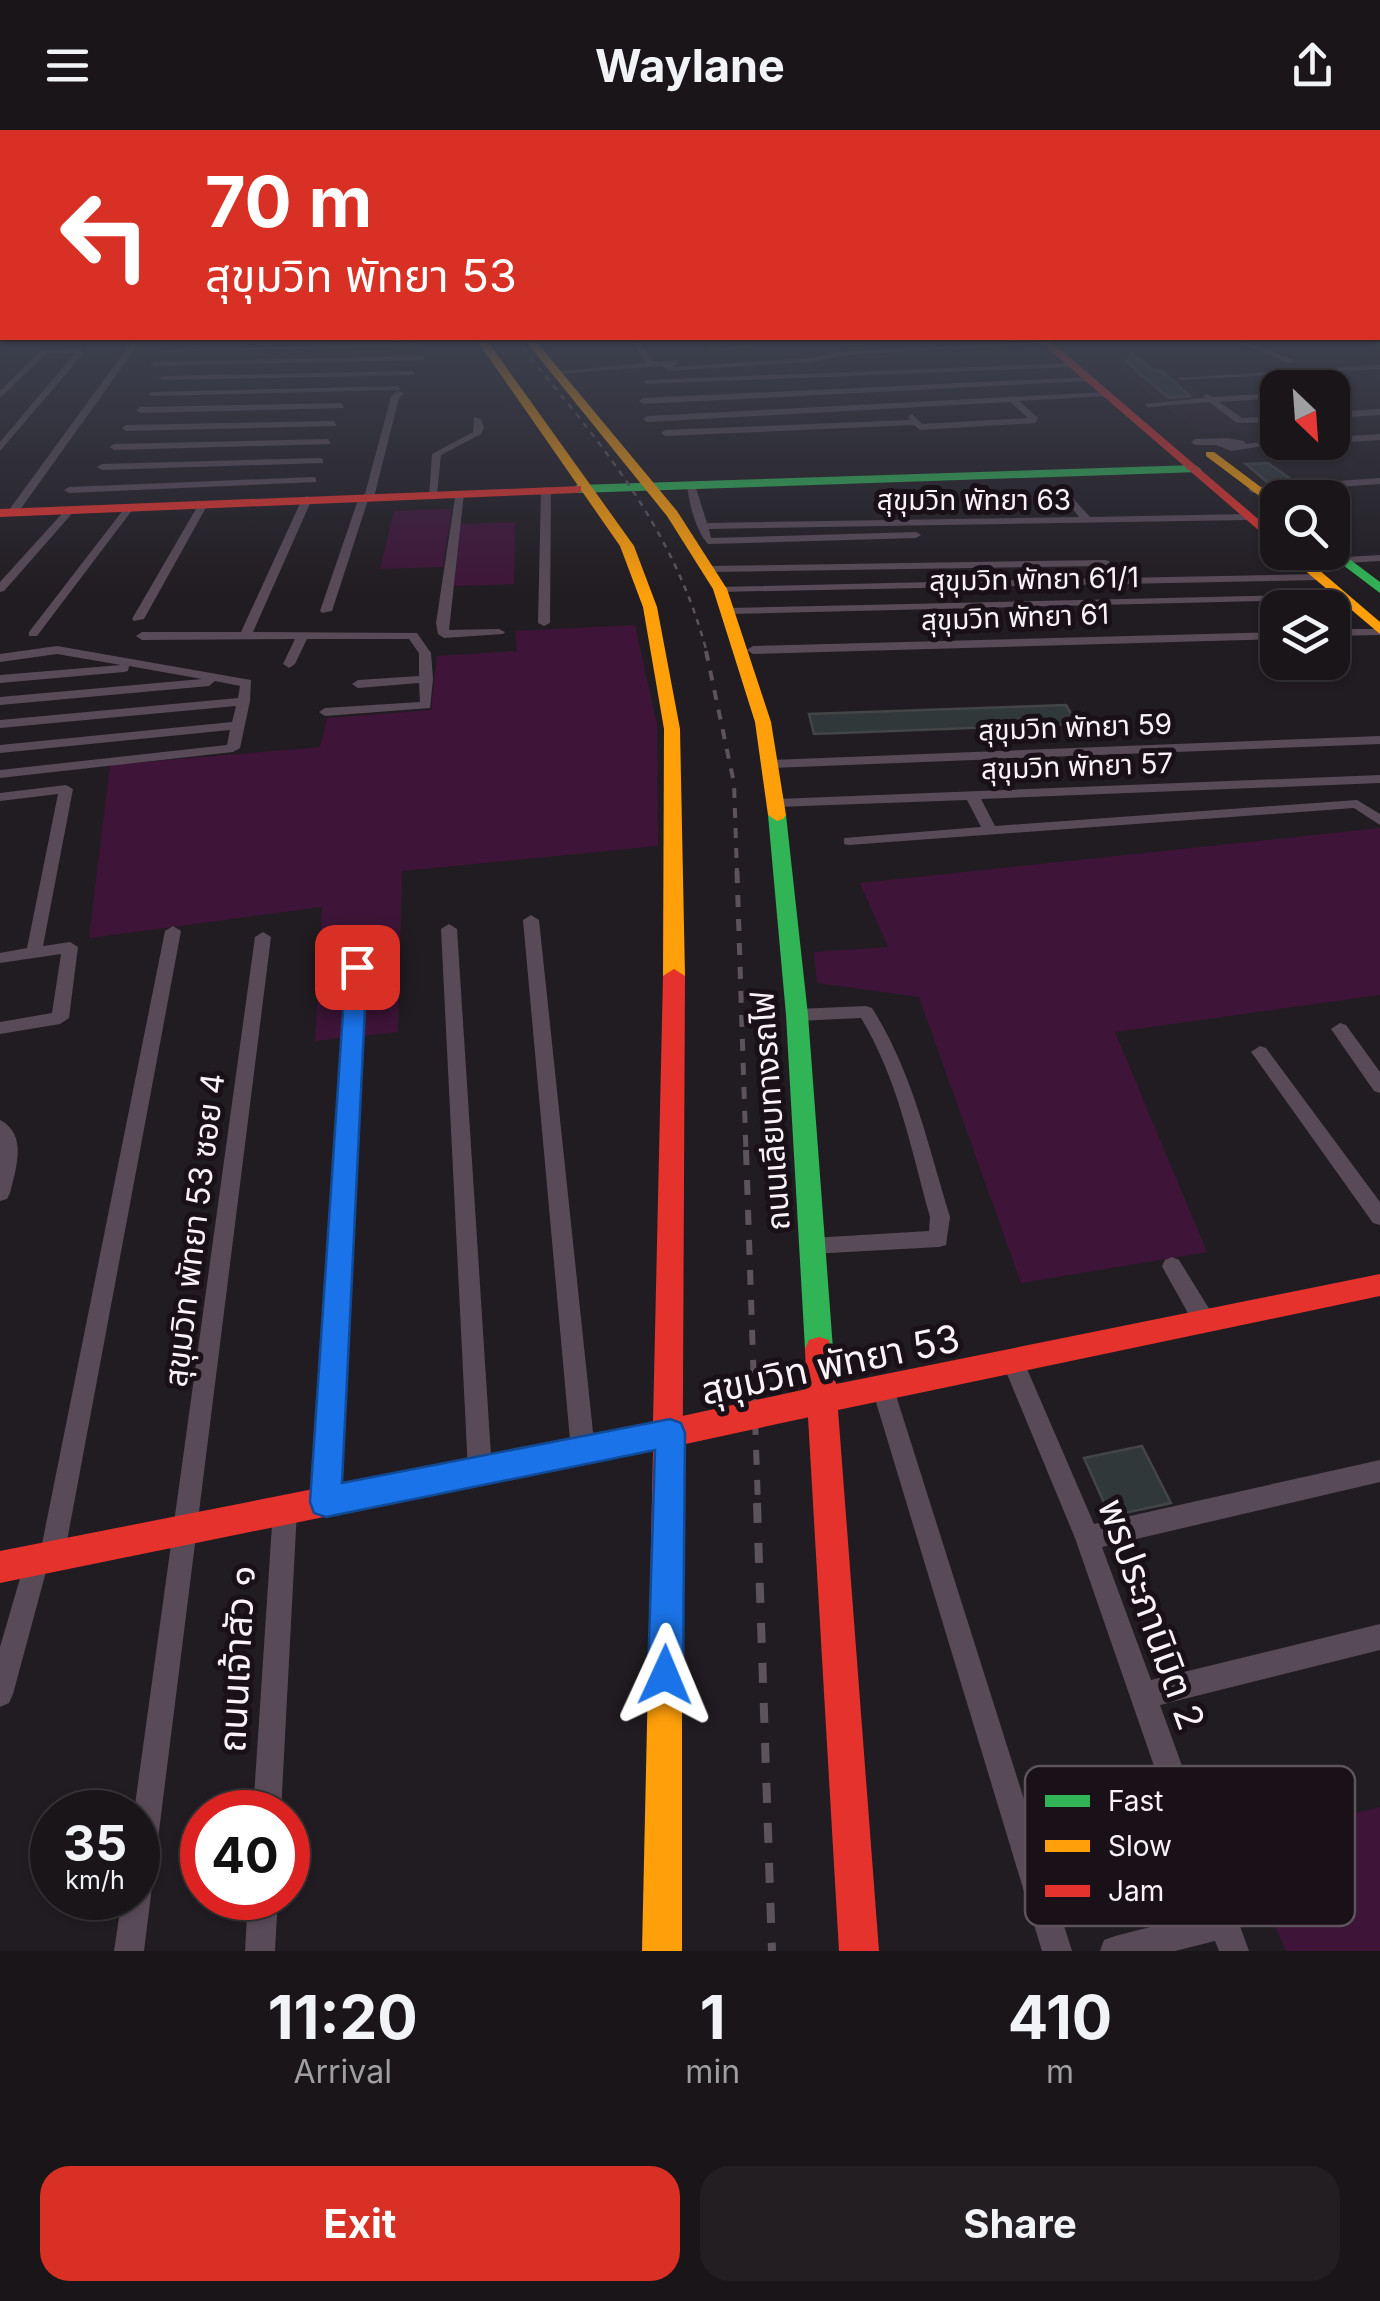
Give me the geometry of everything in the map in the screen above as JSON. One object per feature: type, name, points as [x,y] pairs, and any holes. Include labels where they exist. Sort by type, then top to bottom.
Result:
[{"type":"main road","points":[[542,424],[627,546],[650,607],[672,730],[670,1433],[662,1951]]},
{"type":"main road","name":"ถนนเลียบทางรถไฟ","points":[[600,424],[651,486],[713,573],[772,764],[797,1015],[859,1951]]},
{"type":"main road","points":[[1142,424],[1260,528]]},
{"type":"main road","points":[[1173,424],[1260,495]]},
{"type":"main road","points":[[5,515],[70,500],[125,498],[202,504],[306,492],[367,497],[1195,469]]},
{"type":"main road","points":[[1252,490],[1260,503]]},
{"type":"main road","points":[[1222,492],[1260,518]]},
{"type":"main road","points":[[1350,564],[1380,589]]},
{"type":"main road","points":[[1310,570],[1334,590]]},
{"type":"main road","points":[[1327,570],[1380,614]]},
{"type":"main road","points":[[1342,570],[1380,602]]},
{"type":"main road","points":[[1350,604],[1380,631]]},
{"type":"main road","name":"สุขุมวิท พัทยา 53","points":[[0,1567],[1380,1285]]},
{"type":"street","points":[[0,448],[20,424]]},
{"type":"street","points":[[5,515],[75,424]]},
{"type":"street","points":[[126,428],[332,424],[246,635]]},
{"type":"street","points":[[326,611],[367,497],[387,424]]},
{"type":"street","points":[[432,494],[437,454],[477,434],[479,424]]},
{"type":"street","points":[[665,433],[871,424]]},
{"type":"street","points":[[918,424],[920,427],[969,424]]},
{"type":"street","points":[[241,483],[270,425]]},
{"type":"street","points":[[181,486],[215,426]]},
{"type":"street","points":[[33,634],[125,498],[133,466],[161,427]]},
{"type":"street","points":[[1350,439],[1380,437]]},
{"type":"street","points":[[114,447],[324,442]]},
{"type":"street","points":[[1196,442],[1220,442],[1231,448],[1260,446]]},
{"type":"street","points":[[102,467],[316,461]]},
{"type":"street","points":[[1252,490],[1380,481]]},
{"type":"street","points":[[125,498],[181,486],[241,483],[306,492]]},
{"type":"street","points":[[690,485],[713,573]]},
{"type":"street","points":[[544,623],[546,490]]},
{"type":"street","points":[[459,493],[442,623],[444,634],[499,632]]},
{"type":"street","points":[[1070,498],[1088,521]]},
{"type":"street","points":[[0,589],[70,500]]},
{"type":"street","points":[[138,620],[202,504]]},
{"type":"street","name":"สุขุมวิท พัทยา 63","points":[[702,526],[1038,519],[1041,523],[1246,516]]},
{"type":"street","points":[[713,573],[916,536]]},
{"type":"street","points":[[1350,556],[1380,558]]},
{"type":"street","points":[[713,573],[1105,563],[1117,580]]},
{"type":"street","points":[[713,573],[1117,580],[1317,576]]},
{"type":"street","name":"สุขุมวิท พัทยา 61/1","points":[[713,573],[1260,594]]},
{"type":"street","points":[[1350,632],[1380,631]]},
{"type":"street","points":[[290,664],[302,635]]},
{"type":"street","points":[[142,636],[412,635],[425,653],[426,705],[325,712]]},
{"type":"street","name":"สุขุมวิท พัทยา 61","points":[[753,650],[1260,636]]},
{"type":"street","points":[[0,658],[57,650],[240,682]]},
{"type":"street","points":[[0,680],[146,666]]},
{"type":"street","points":[[358,684],[427,679]]},
{"type":"street","points":[[0,701],[240,682]]},
{"type":"street","points":[[0,774],[234,748],[244,701],[240,682]]},
{"type":"street","points":[[0,724],[244,701]]},
{"type":"street","points":[[0,749],[239,726]]},
{"type":"street","name":"สุขุมวิท พัทยา 59","points":[[772,764],[1380,740]]},
{"type":"street","name":"สุขุมวิท พัทยา 57","points":[[777,802],[1380,779]]},
{"type":"street","points":[[0,797],[66,789],[34,952]]},
{"type":"street","points":[[972,796],[990,831]]},
{"type":"street","points":[[849,841],[1356,804],[1380,821]]},
{"type":"street","points":[[530,920],[583,1450]]},
{"type":"street","points":[[449,929],[480,1471]]},
{"type":"street","points":[[0,1694],[45,1558],[173,931]]},
{"type":"street","name":"สุขุมวิท พัทยา 53 ซอย 4","points":[[151,1790],[262,938]]},
{"type":"street","points":[[0,958],[70,948],[60,1018],[0,1028]]},
{"type":"street","points":[[326,1502],[357,967]]},
{"type":"street","points":[[797,1015],[866,1012],[884,1038],[895,1066],[940,1216],[939,1239],[811,1246]]},
{"type":"street","points":[[1340,1029],[1380,1086]]},
{"type":"street","points":[[1260,1052],[1380,1217]]},
{"type":"street","points":[[0,1127],[10,1139],[0,1193]]},
{"type":"street","points":[[1172,1266],[1205,1322]]},
{"type":"street","name":"พรประภานิมิต 2","points":[[1013,1362],[1086,1538],[1169,1766]]},
{"type":"street","points":[[883,1389],[1025,1848]]},
{"type":"street","points":[[1086,1538],[1380,1471]]},
{"type":"street","name":"ถนนเจ้าสัว ๑","points":[[269,1790],[284,1510]]},
{"type":"street","points":[[1141,1696],[1380,1637]]},
{"type":"street","name":"สุขุมวิท พัทยา 53 ซอย 4","points":[[129,1951],[133,1920]]},
{"type":"street","points":[[260,1951],[261,1920]]},
{"type":"street","points":[[1049,1926],[1057,1951]]},
{"type":"street","points":[[1115,1951],[1228,1938]]},
{"type":"shaded area","points":[[1187,424],[1240,424],[1250,431],[1200,434]]},
{"type":"shaded area","points":[[452,509],[443,567],[380,569],[394,511]]},
{"type":"shaded area","points":[[515,522],[514,584],[454,586],[460,524]]},
{"type":"shaded area","points":[[635,625],[657,725],[658,846],[402,871],[398,1032],[315,1041],[322,907],[89,938],[110,765],[320,747],[327,718],[431,710],[437,656],[517,651],[515,631]]},
{"type":"shaded area","points":[[1380,828],[1380,995],[1115,1032],[1207,1252],[1021,1283],[919,997],[817,983],[814,952],[888,947],[860,883]]},
{"type":"shaded area","points":[[1380,1807],[1380,1951],[1286,1951],[1275,1926],[1355,1926],[1355,1813]]},
{"type":"building","points":[[1268,463],[1292,480],[1265,480],[1246,464]]},
{"type":"building","points":[[1066,705],[1077,724],[814,734],[809,714]]},
{"type":"building","points":[[1142,1446],[1171,1503],[1110,1516],[1084,1458]]},
{"type":"railway","points":[[584,424],[653,523],[692,607],[707,653]]},
{"type":"railway","points":[[706,651],[734,783],[737,874]]},
{"type":"railway","points":[[737,871],[746,1153]]},
{"type":"railway","points":[[746,1150],[758,1506]]},
{"type":"railway","points":[[757,1503],[772,1951]]},
{"type":"traffic: fast","points":[[577,489],[1195,469]]},
{"type":"traffic: fast","points":[[1350,565],[1380,589]]},
{"type":"traffic: fast","points":[[777,815],[797,1015],[819,1349]]},
{"type":"traffic: slow","points":[[541,424],[627,546],[650,607],[672,729],[674,976]]},
{"type":"traffic: slow","points":[[598,424],[672,514],[720,589],[763,722],[777,815]]},
{"type":"traffic: slow","points":[[1210,454],[1260,492]]},
{"type":"traffic: slow","points":[[1310,570],[1380,630]]},
{"type":"traffic: slow","points":[[662,1951],[666,1590]]},
{"type":"traffic: jam","points":[[1140,424],[1260,527]]},
{"type":"traffic: jam","points":[[0,513],[577,489]]},
{"type":"traffic: jam","points":[[666,1590],[674,976]]},
{"type":"traffic: jam","points":[[822,1400],[1380,1285]]},
{"type":"traffic: jam","points":[[819,1349],[859,1951]]},
{"type":"traffic: jam","points":[[670,1433],[822,1400]]},
{"type":"traffic: jam","points":[[0,1567],[670,1433]]},
{"type":"route","points":[[357,967],[326,1502],[670,1433],[665,1675]]}]
